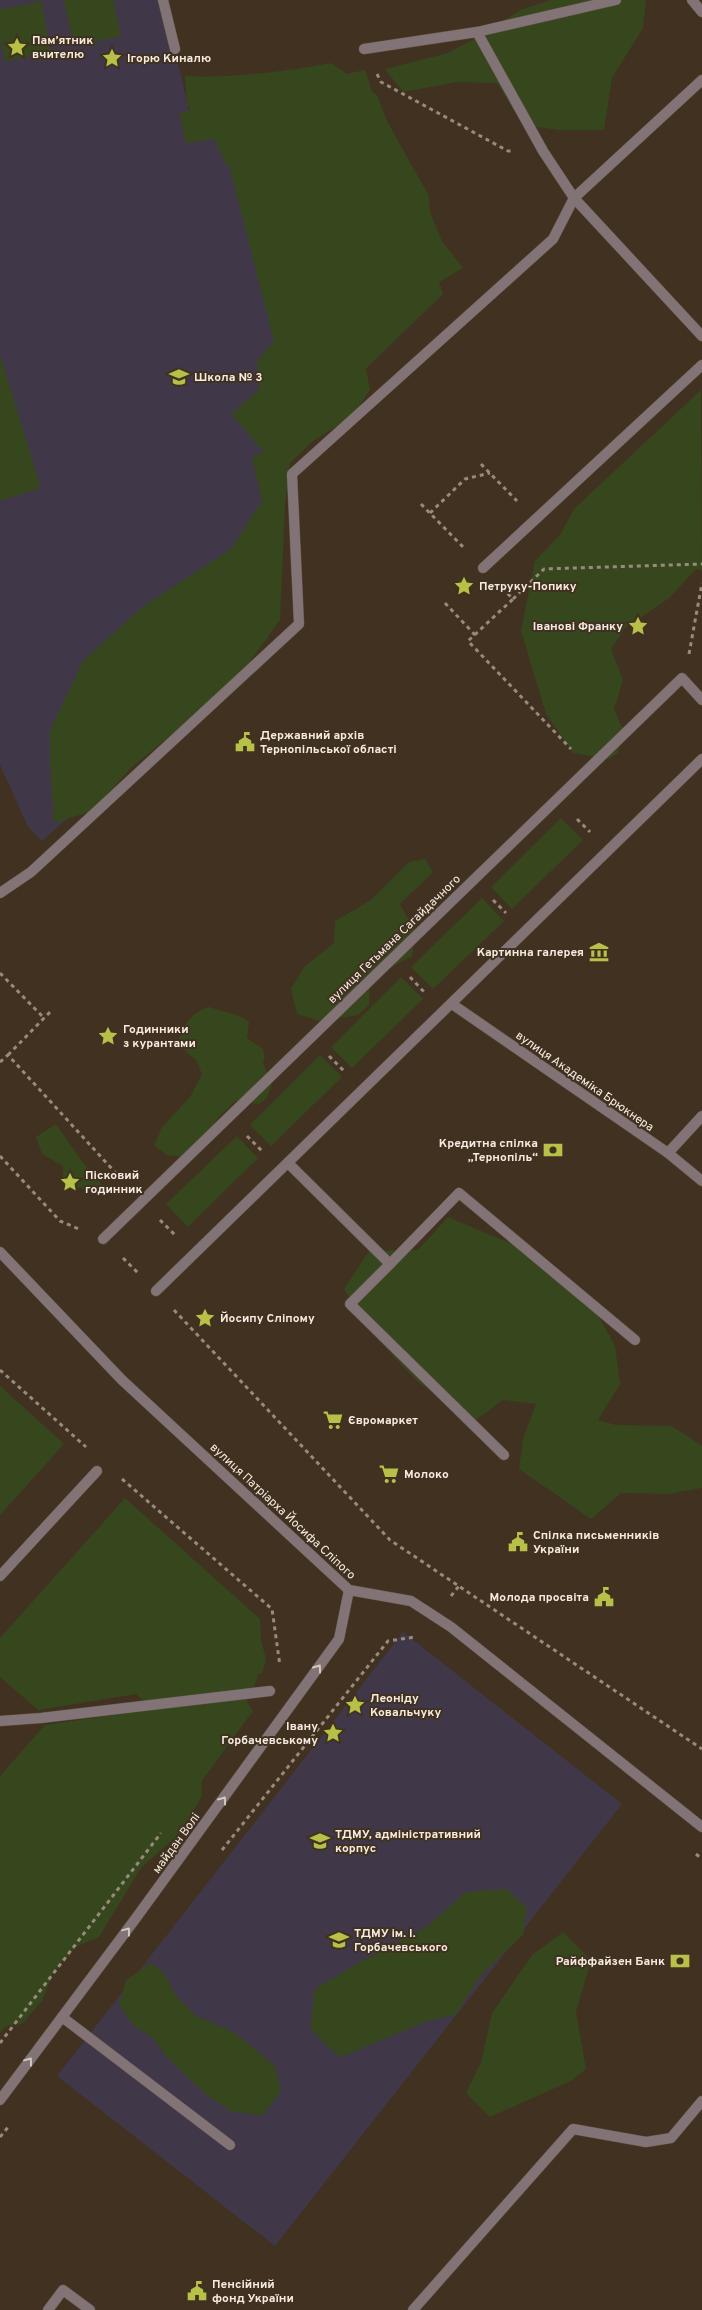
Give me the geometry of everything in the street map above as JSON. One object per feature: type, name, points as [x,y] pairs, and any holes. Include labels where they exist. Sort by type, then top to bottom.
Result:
[{"type":"street","points":[[163,0],[175,49]]},
{"type":"street","points":[[364,49],[477,32],[616,0]]},
{"type":"street","points":[[692,0],[702,12]]},
{"type":"street","points":[[477,32],[543,151],[574,198],[702,336]]},
{"type":"street","points":[[0,893],[31,872],[299,624],[292,474],[553,239],[574,198],[702,80]]},
{"type":"street","points":[[483,568],[702,365]]},
{"type":"street","points":[[682,678],[702,700]]},
{"type":"street","name":"вулиця Гетьмана Сагайдачного","points":[[103,1239],[682,678]]},
{"type":"street","points":[[156,1291],[702,759]]},
{"type":"street","name":"вулиця Академіка Брюкнера","points":[[452,1004],[668,1152],[702,1181]]},
{"type":"street","points":[[668,1152],[702,1116]]},
{"type":"street","points":[[284,1166],[390,1264]]},
{"type":"street","points":[[504,1456],[350,1304],[459,1193],[635,1340]]},
{"type":"street","name":"вулиця Патріарха Йосифа Сліпого","points":[[0,1252],[122,1380],[350,1590],[411,1601],[451,1627],[702,1827]]},
{"type":"street","points":[[0,1576],[97,1471]]},
{"type":"street","name":"майдан Волі","points":[[0,2100],[340,1639],[350,1590]]},
{"type":"street","points":[[0,1721],[42,1718],[270,1691]]},
{"type":"street","points":[[62,2017],[230,2145]]},
{"type":"street","points":[[413,2310],[573,2129],[646,2142],[671,2138],[702,2101]]},
{"type":"street","points":[[48,2310],[63,2290],[90,2310]]},
{"type":"path","points":[[364,49],[381,82],[508,151],[543,151]]},
{"type":"path","points":[[481,464],[535,520]]},
{"type":"path","points":[[430,513],[465,480],[491,473]]},
{"type":"path","points":[[421,504],[513,599]]},
{"type":"path","points":[[589,768],[468,641],[544,569],[702,564]]},
{"type":"path","points":[[682,678],[690,650],[702,583]]},
{"type":"path","points":[[445,603],[475,635]]},
{"type":"path","points":[[557,799],[608,851]]},
{"type":"path","points":[[473,880],[525,932]]},
{"type":"path","points":[[392,959],[444,1012]]},
{"type":"path","points":[[0,973],[44,1018]]},
{"type":"path","points":[[0,1062],[50,1011]]},
{"type":"path","points":[[312,1038],[363,1090]]},
{"type":"path","points":[[8,1055],[141,1201],[194,1254]]},
{"type":"path","points":[[230,1118],[284,1166]]},
{"type":"path","points":[[0,1156],[60,1221]]},
{"type":"path","points":[[103,1239],[156,1291],[390,1540],[702,1749]]},
{"type":"path","points":[[0,1370],[91,1452]]},
{"type":"path","points":[[120,1477],[272,1608],[280,1666]]},
{"type":"path","points":[[448,1600],[459,1586]]},
{"type":"path","points":[[220,1854],[388,1641],[418,1636]]},
{"type":"path","points":[[0,2043],[162,1832]]},
{"type":"path","points":[[0,2137],[11,2122]]},
{"type":"shaded area","name":"Школа № 3","points":[[0,0],[163,0],[189,110],[365,70],[443,294],[272,460],[268,638],[244,662],[42,841],[28,827],[0,765]]},
{"type":"shaded area","name":"ТДМУ ім. І. Горбачевського","points":[[403,1632],[622,1804],[275,2246],[57,2076]]},
{"type":"green space","points":[[64,0],[113,0],[121,36],[74,46]]},
{"type":"green space","points":[[551,0],[646,0],[643,28],[612,78],[604,130],[559,130],[523,125],[497,83],[457,82],[403,92],[385,69],[448,53],[485,33],[520,10]]},
{"type":"green space","points":[[41,1],[51,52],[5,62],[0,38],[0,10]]},
{"type":"green space","points":[[331,63],[347,74],[365,70],[372,92],[377,95],[387,121],[429,196],[430,212],[442,241],[463,268],[439,282],[443,294],[366,368],[370,390],[352,417],[313,441],[290,463],[285,505],[280,620],[249,663],[204,708],[132,767],[92,811],[54,823],[50,769],[50,730],[83,661],[144,606],[231,549],[262,501],[252,457],[264,452],[231,414],[259,390],[257,361],[274,341],[229,165],[226,165],[214,139],[186,143],[179,113],[191,110],[187,105],[185,76],[258,74]]},
{"type":"green space","points":[[0,355],[41,488],[0,501]]},
{"type":"green space","points":[[701,390],[702,571],[696,569],[668,599],[626,627],[611,649],[623,680],[614,709],[623,730],[618,753],[609,759],[573,753],[546,714],[521,631],[535,561],[560,535],[574,509]]},
{"type":"green space","points":[[561,818],[583,840],[512,909],[491,887]]},
{"type":"green space","points":[[425,859],[433,872],[400,904],[416,933],[412,956],[370,979],[369,1005],[358,1015],[320,1021],[297,1014],[291,989],[304,967],[334,943],[335,921],[371,900],[409,862]]},
{"type":"green space","points":[[482,898],[504,921],[433,989],[411,967]]},
{"type":"green space","points":[[401,977],[423,999],[352,1068],[331,1047]]},
{"type":"green space","points":[[209,1007],[242,1017],[249,1022],[247,1038],[262,1048],[265,1056],[263,1063],[272,1085],[266,1099],[259,1104],[235,1101],[218,1118],[201,1145],[182,1157],[167,1155],[154,1145],[162,1127],[190,1097],[202,1074],[196,1060],[177,1044],[192,1016]]},
{"type":"green space","points":[[320,1055],[342,1077],[271,1146],[250,1125]]},
{"type":"green space","points":[[56,1124],[81,1160],[106,1190],[63,1187],[63,1166],[42,1154],[36,1137]]},
{"type":"green space","points":[[237,1136],[258,1158],[188,1227],[166,1204]]},
{"type":"green space","points":[[448,1217],[528,1251],[596,1311],[615,1346],[620,1384],[598,1420],[616,1425],[672,1426],[702,1446],[702,1488],[667,1494],[621,1493],[591,1519],[519,1469],[523,1439],[536,1404],[503,1400],[473,1422],[418,1382],[365,1326],[344,1289],[369,1251],[418,1250]]},
{"type":"green space","points":[[0,1386],[64,1444],[0,1515]]},
{"type":"green space","points":[[125,1498],[260,1619],[261,1640],[266,1659],[262,1673],[259,1674],[247,1702],[253,1711],[201,1782],[202,1796],[180,1833],[141,1868],[99,1937],[76,1947],[53,1973],[42,2001],[22,2024],[6,2026],[0,2033],[0,1776],[45,1725],[147,1710],[150,1707],[136,1694],[38,1710],[0,1677],[0,1638]]},
{"type":"green space","points":[[506,1889],[527,1908],[523,1935],[482,1974],[455,2015],[425,2022],[341,2057],[329,2048],[310,2028],[315,1989],[360,1962],[426,1927],[466,1892]]},
{"type":"green space","points":[[563,1932],[591,1960],[576,2012],[586,2069],[571,2081],[490,2117],[466,2093],[481,2062],[492,2013],[532,1955]]},
{"type":"green space","points":[[151,1963],[164,1973],[176,1996],[196,2016],[235,2033],[275,2066],[281,2091],[263,2115],[233,2112],[205,2094],[167,2057],[151,2036],[134,2026],[119,2005],[126,1980]]},
{"type":"place","name":"Пам’ятник вчителю","points":[[17,47]]},
{"type":"place","name":"Ігорю Киналю","points":[[112,58]]},
{"type":"place","name":"Школа № 3","points":[[179,377]]},
{"type":"place","name":"Петруку-Попику","points":[[464,586]]},
{"type":"place","name":"Іванові Франку","points":[[638,626]]},
{"type":"place","name":"Державний архів Тернопільської області","points":[[245,742]]},
{"type":"place","name":"Картинна галерея","points":[[599,952]]},
{"type":"place","name":"Годинники з курантами","points":[[108,1036]]},
{"type":"place","name":"Кредитна спілка „Тернопіль“","points":[[553,1150]]},
{"type":"place","name":"Пісковий годинник","points":[[70,1182]]},
{"type":"place","name":"Йосипу Сліпому","points":[[205,1318]]},
{"type":"place","name":"Євромаркет","points":[[333,1420]]},
{"type":"place","name":"Молоко","points":[[389,1474]]},
{"type":"place","name":"Спілка письменників України","points":[[518,1542]]},
{"type":"place","name":"Молода просвіта","points":[[604,1597]]},
{"type":"place","name":"Леоніду Ковальчуку","points":[[355,1705]]},
{"type":"place","name":"Івану Горбачевському","points":[[333,1733]]},
{"type":"place","name":"ТДМУ, адміністративний корпус","points":[[320,1841]]},
{"type":"place","name":"ТДМУ ім. І. Горбачевського","points":[[339,1940]]},
{"type":"place","name":"Райффайзен Банк","points":[[680,1961]]},
{"type":"place","name":"Пенсійний фонд України","points":[[197,2291]]}]
